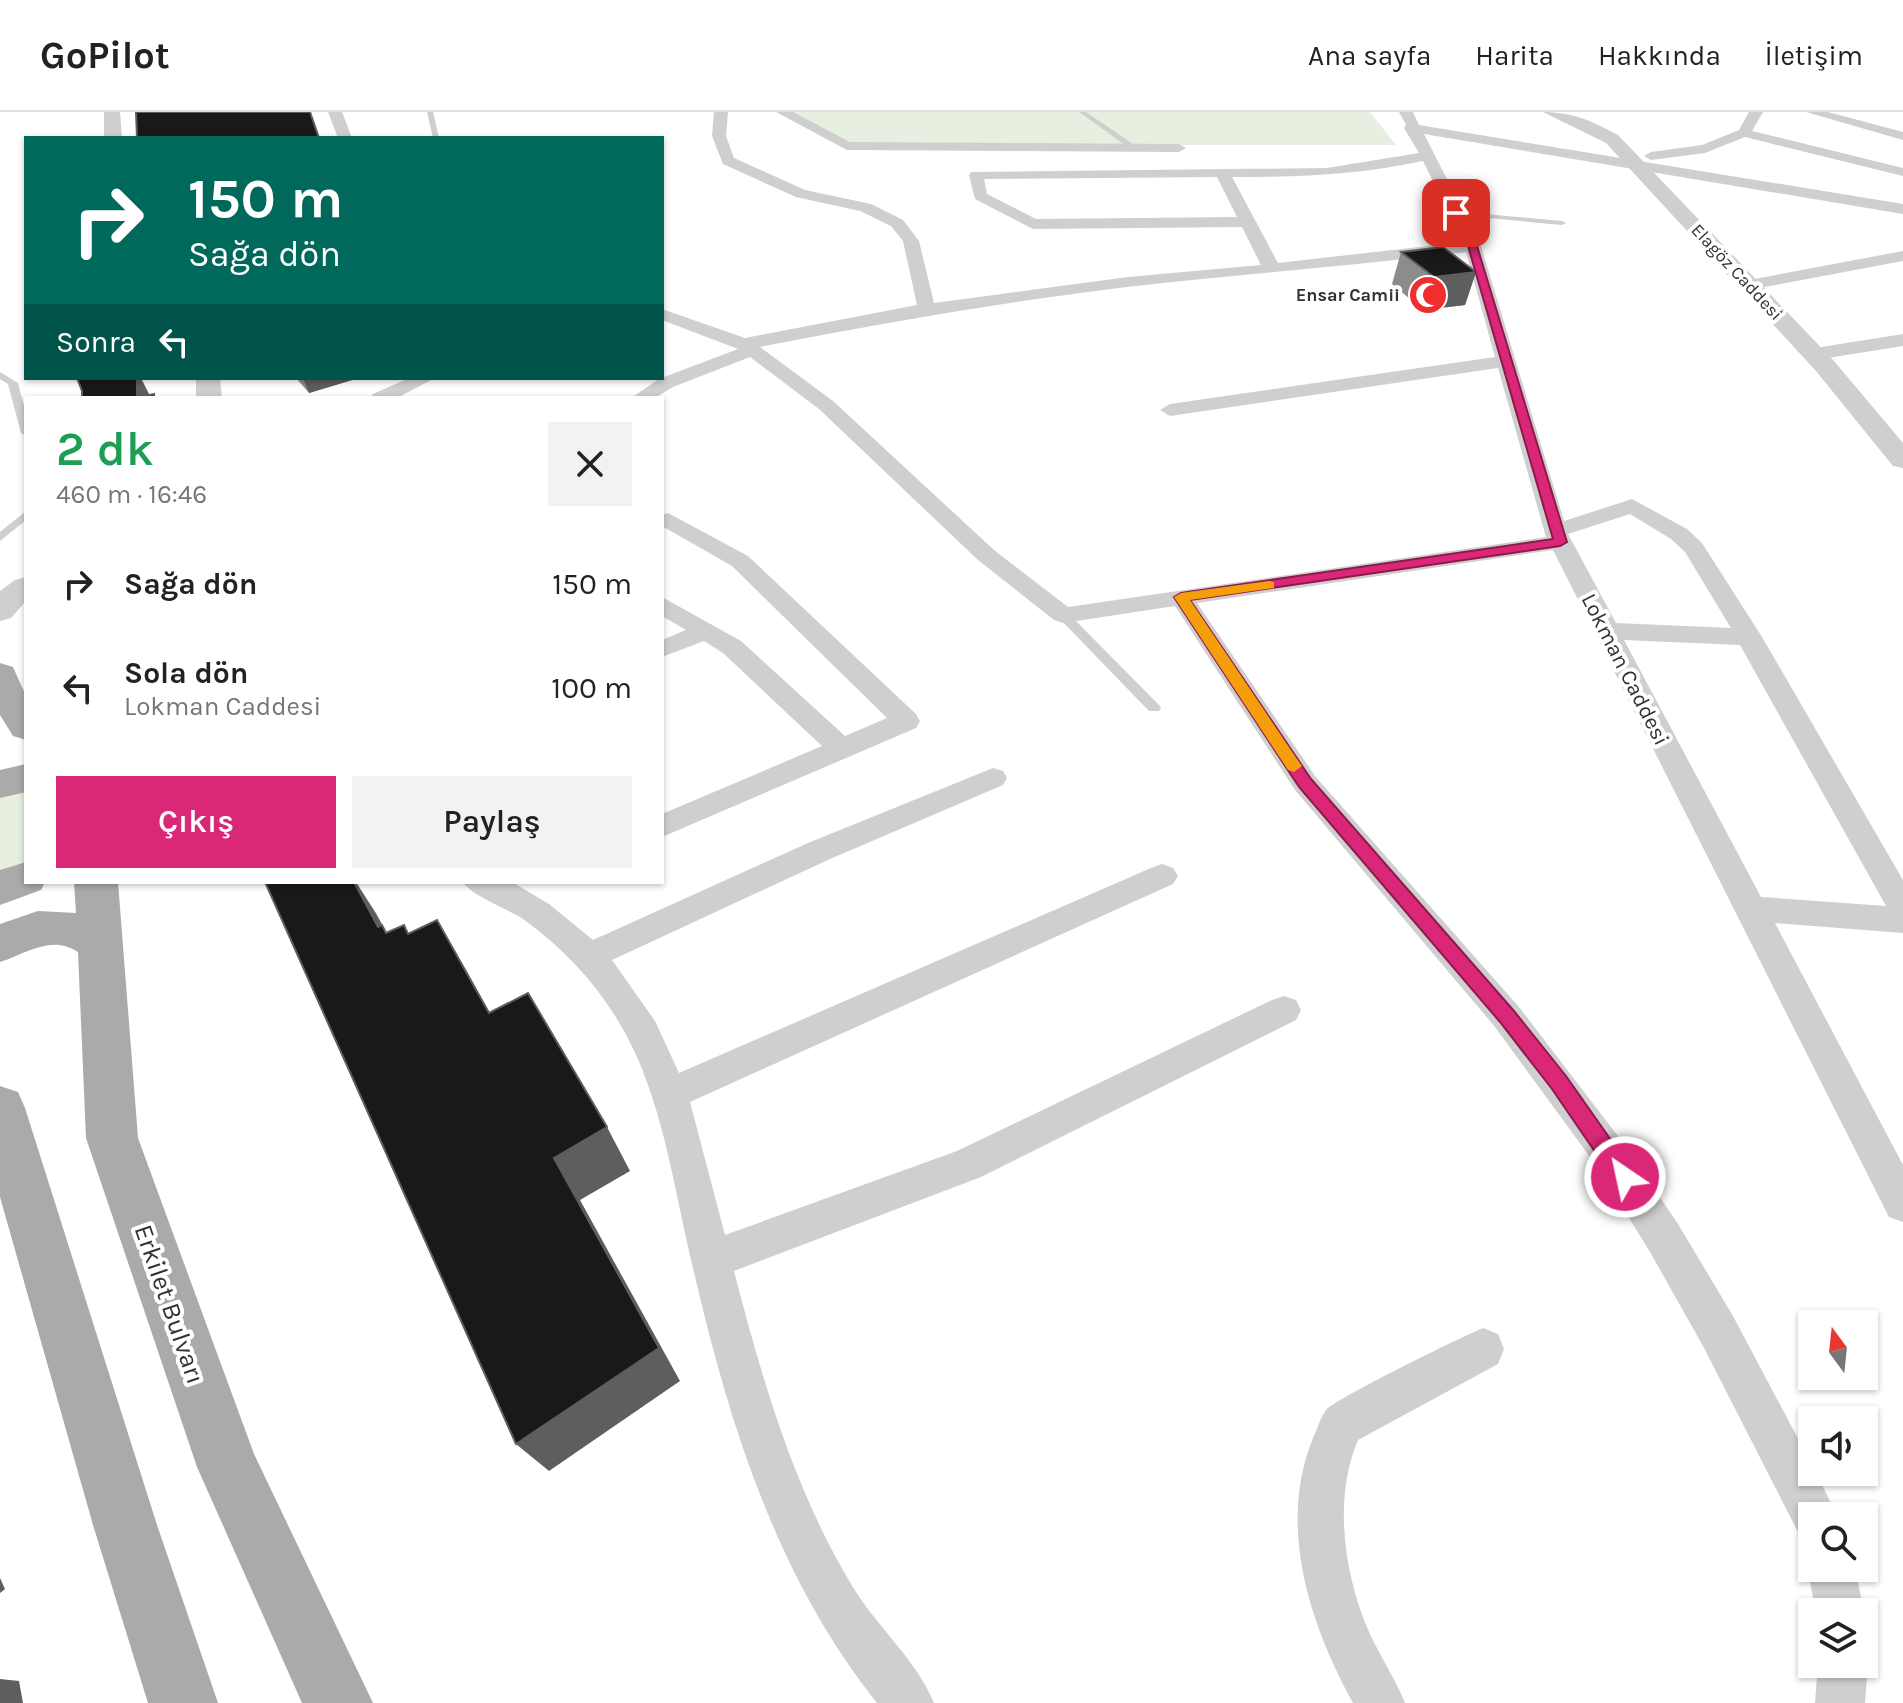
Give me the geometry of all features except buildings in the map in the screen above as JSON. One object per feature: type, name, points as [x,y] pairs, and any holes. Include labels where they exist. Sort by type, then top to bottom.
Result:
[{"type":"main road","points":[[0,675],[7,695],[24,724]]},
{"type":"main road","points":[[0,784],[24,778]]},
{"type":"main road","points":[[0,888],[24,879]]},
{"type":"main road","name":"Erkilet Bulvarı","points":[[96,884],[112,1138],[228,1467],[338,1703]]},
{"type":"main road","points":[[0,944],[42,927],[58,926],[75,928],[100,944]]},
{"type":"main road","points":[[0,1108],[125,1525],[183,1703]]},
{"type":"street","points":[[112,112],[113,136]]},
{"type":"street","points":[[335,112],[344,136]]},
{"type":"street","points":[[721,112],[719,136],[728,161],[801,194],[873,210],[903,229],[911,241],[927,309]]},
{"type":"street","points":[[783,112],[847,146],[1179,148]]},
{"type":"street","name":"Elagöz Caddesi","points":[[1551,112],[1604,134],[1632,160],[1815,354],[1903,460]]},
{"type":"street","points":[[1744,133],[1756,112]]},
{"type":"street","points":[[1813,112],[1903,136]]},
{"type":"street","points":[[1409,120],[1903,209]]},
{"type":"street","name":"Lokman Caddesi","points":[[1409,120],[1473,246],[1557,536],[1903,1204]]},
{"type":"street","points":[[1632,160],[1705,149],[1744,133],[1903,172]]},
{"type":"street","points":[[1248,222],[1033,224],[980,196],[976,175],[1327,172],[1386,165],[1426,156]]},
{"type":"street","points":[[1222,172],[1272,269]]},
{"type":"street","points":[[644,396],[666,383],[748,347],[927,309],[1128,282],[1473,246]]},
{"type":"street","points":[[1749,285],[1903,256]]},
{"type":"street","points":[[664,315],[748,347],[826,405],[986,555],[1063,615],[1377,571],[1557,536],[1632,506],[1679,534],[1694,548],[1749,637],[1903,908]]},
{"type":"street","points":[[1815,354],[1903,340]]},
{"type":"street","points":[[1170,410],[1505,361]]},
{"type":"street","points":[[384,396],[420,380]]},
{"type":"street","points":[[664,825],[906,721],[740,561],[668,520]]},
{"type":"street","points":[[0,583],[24,573]]},
{"type":"street","points":[[0,611],[5,602],[24,588]]},
{"type":"street","points":[[1181,597],[1305,783],[1507,1017],[1611,1156],[1664,1238],[1718,1331],[1807,1502]]},
{"type":"street","points":[[664,606],[732,647],[843,750]]},
{"type":"street","points":[[664,648],[706,631]]},
{"type":"street","points":[[1606,631],[1749,637]]},
{"type":"street","points":[[589,956],[819,851],[993,778]]},
{"type":"street","points":[[670,1094],[1162,876]]},
{"type":"street","points":[[509,887],[589,956],[627,1002],[648,1038],[670,1094],[748,1398],[772,1470],[833,1600],[869,1654],[909,1703]]},
{"type":"street","points":[[1750,909],[1903,920]]},
{"type":"street","points":[[713,1259],[968,1165],[1284,1010]]},
{"type":"street","points":[[1380,1703],[1348,1642],[1334,1597],[1320,1509],[1324,1469],[1331,1445],[1342,1424],[1483,1349]]},
{"type":"street","points":[[1840,1703],[1842,1678]]},
{"type":"lane","points":[[430,112],[436,136]]},
{"type":"lane","points":[[1082,112],[1135,148]]},
{"type":"lane","points":[[1456,213],[1562,223]]},
{"type":"lane","points":[[0,375],[13,383],[24,425]]},
{"type":"lane","points":[[0,538],[24,516]]},
{"type":"lane","points":[[1063,615],[1154,708]]},
{"type":"green space","points":[[789,112],[1370,112],[1396,145],[868,145],[847,141]]},
{"type":"green space","points":[[24,791],[24,866],[0,876],[0,796]]},
{"type":"slow traffic","points":[[1269,585],[1181,597],[1294,766]]},
{"type":"place","name":"Ensar Camii","points":[[1428,295]]},
{"type":"route","points":[[1456,213],[1473,246],[1560,542],[1377,571],[1181,597],[1305,783],[1507,1017],[1559,1082],[1625,1177]]}]
